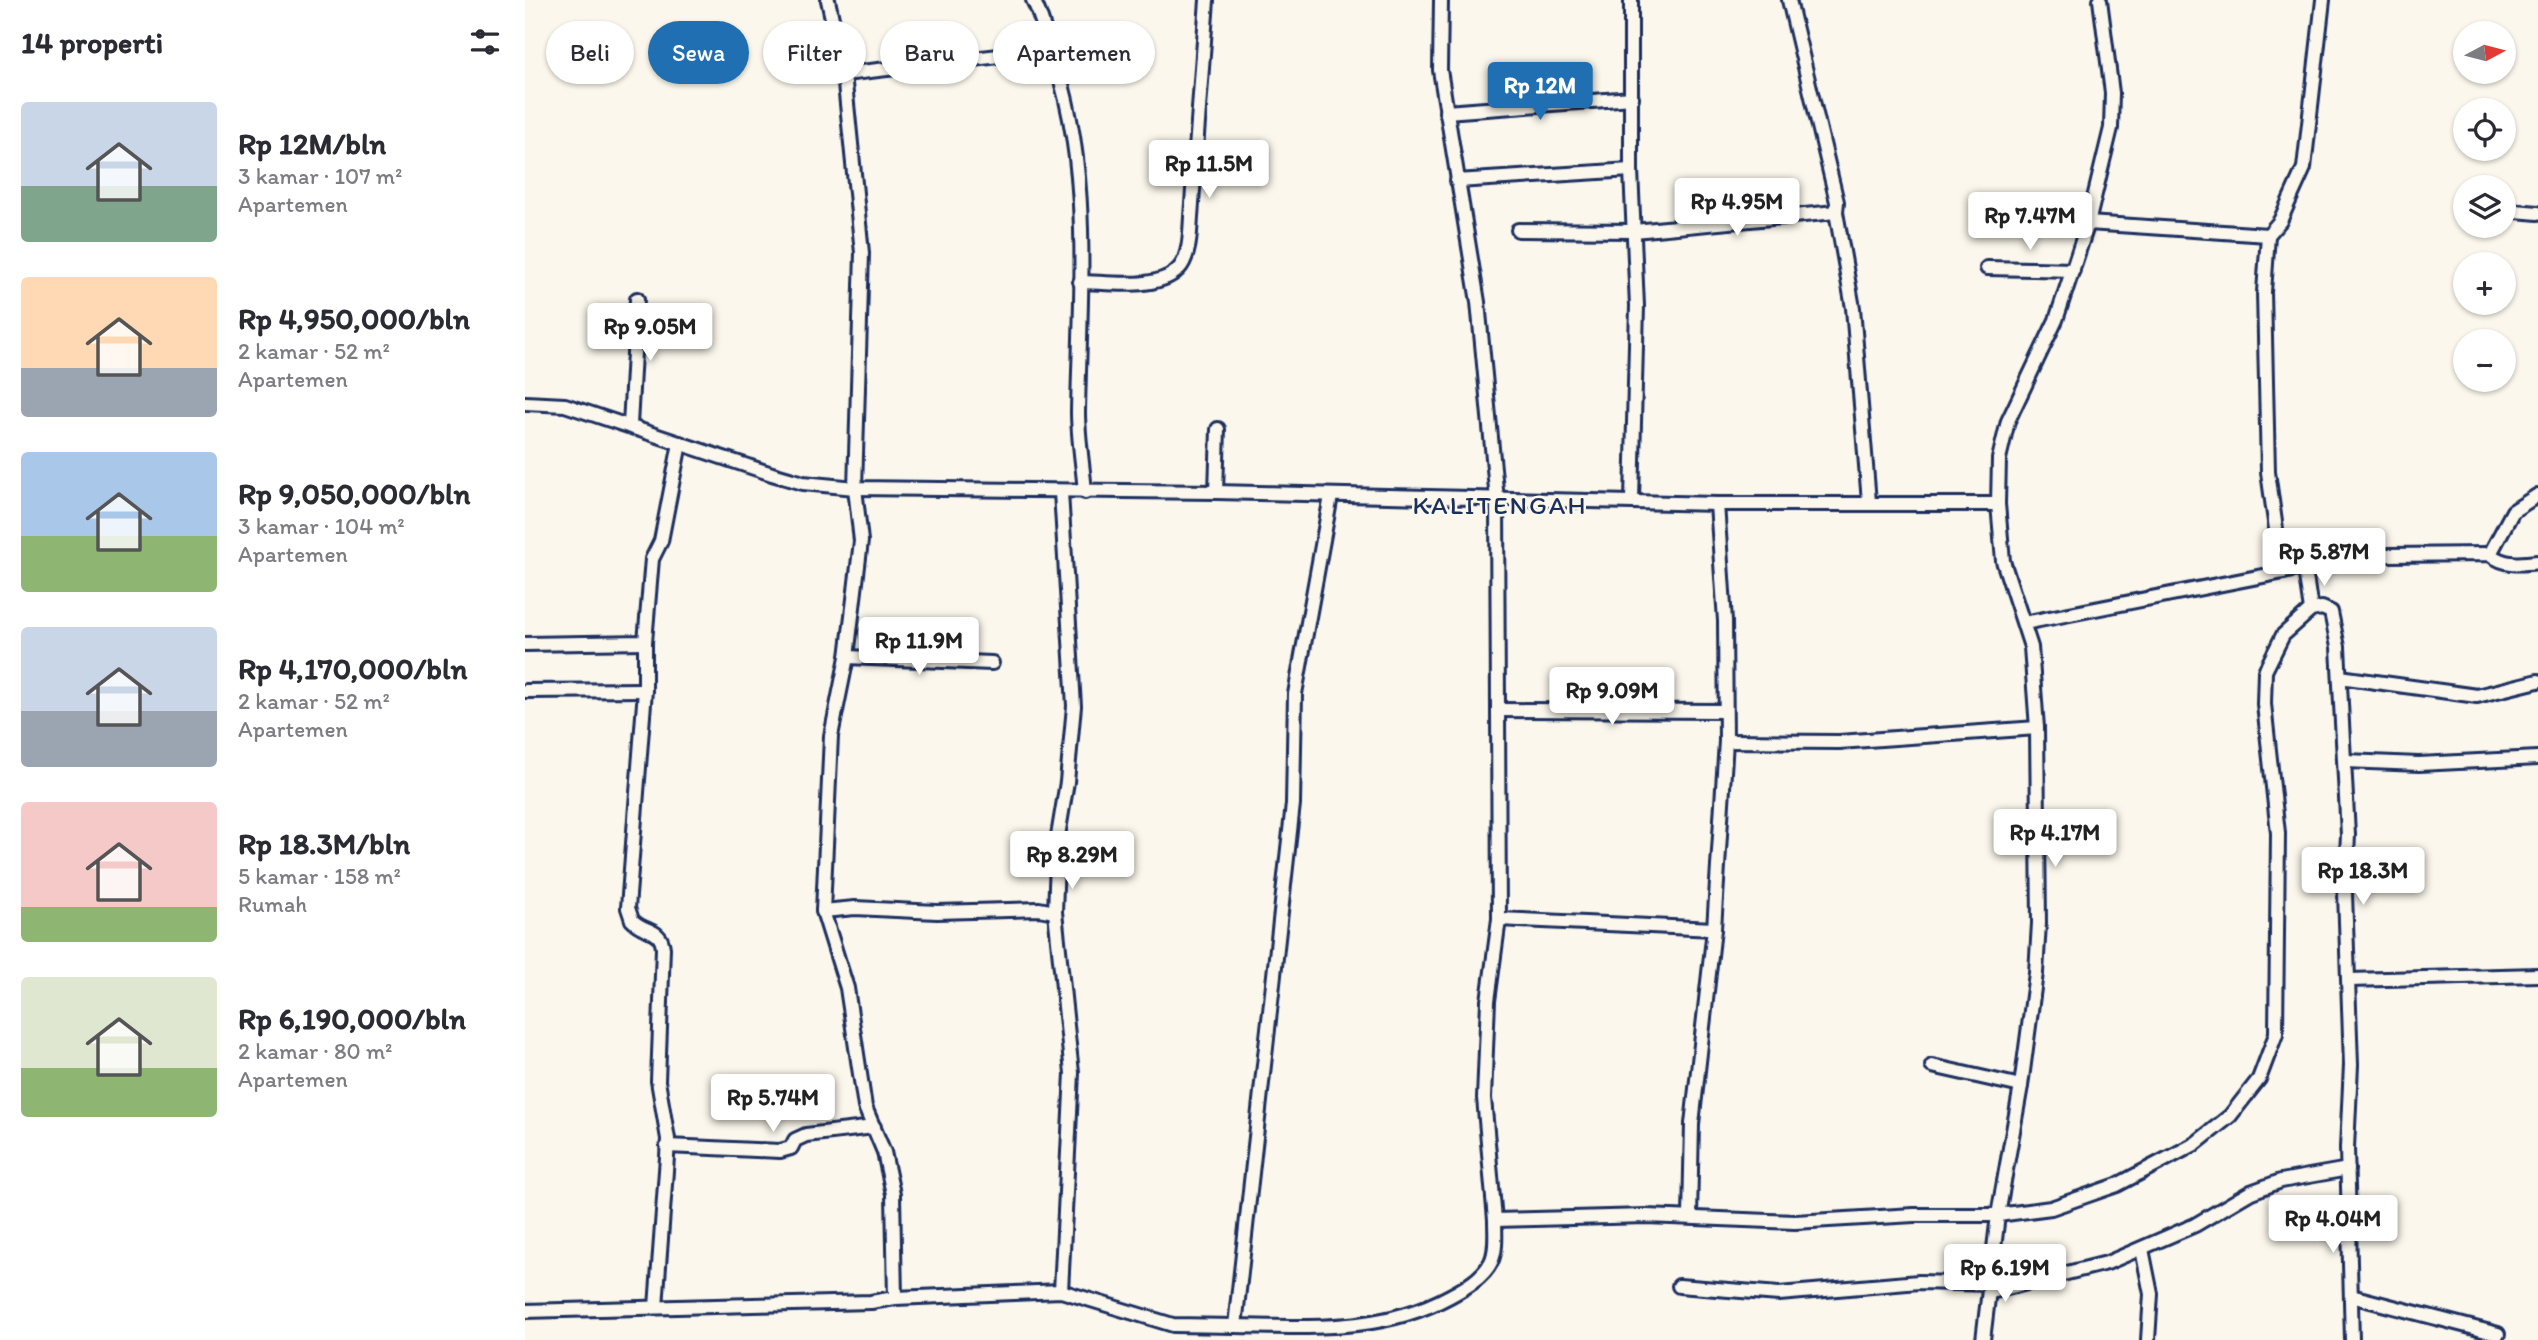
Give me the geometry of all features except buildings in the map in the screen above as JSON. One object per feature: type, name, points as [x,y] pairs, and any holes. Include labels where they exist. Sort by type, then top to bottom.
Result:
[{"type":"street","points":[[828,0],[832,21]]},
{"type":"street","points":[[1033,0],[1043,21]]},
{"type":"street","points":[[1080,282],[1151,282],[1170,276],[1182,266],[1188,248],[1191,217],[1207,0]]},
{"type":"street","points":[[525,1311],[871,1302],[895,1298],[1061,1292],[1173,1325],[1346,1327],[1401,1318],[1440,1302],[1469,1286],[1491,1262],[1495,1220],[1484,1098],[1488,1001],[1499,919],[1497,500],[1478,302],[1440,70],[1441,0]]},
{"type":"street","points":[[1631,0],[1630,170],[1636,318],[1632,500]]},
{"type":"street","points":[[1789,0],[1837,202],[1836,212],[1853,308],[1869,502]]},
{"type":"street","points":[[1983,1340],[1998,1215],[2021,1086],[2036,973],[2039,923],[2037,728],[2031,647],[2024,623],[2010,593],[2003,561],[1998,504],[1999,458],[2008,421],[2056,320],[2073,271],[2088,223],[2111,128],[2112,93],[2100,0]]},
{"type":"street","points":[[2282,572],[2267,446],[2264,292],[2268,234],[2280,221],[2304,168],[2323,0]]},
{"type":"street","points":[[866,72],[993,57]]},
{"type":"street","points":[[845,84],[862,253],[855,488],[861,541],[847,657],[831,736],[823,911],[847,988],[865,1107],[884,1152],[893,1194],[895,1298]]},
{"type":"street","points":[[1062,84],[1070,114],[1078,191],[1078,414],[1085,492]]},
{"type":"street","points":[[1445,112],[1632,98]]},
{"type":"street","points":[[1458,181],[1630,170]]},
{"type":"street","points":[[2516,211],[2538,213]]},
{"type":"street","points":[[1518,230],[1634,230],[1836,212]]},
{"type":"street","points":[[2088,223],[2268,234]]},
{"type":"street","points":[[1987,268],[2073,271]]},
{"type":"street","points":[[630,425],[637,299]]},
{"type":"street","points":[[525,403],[565,405],[782,477],[855,488],[1216,492],[1717,504],[1998,504]]},
{"type":"street","points":[[1216,492],[1218,429]]},
{"type":"street","points":[[656,1307],[667,1146],[658,1081],[663,943],[656,932],[637,925],[628,908],[652,559],[661,541],[680,443]]},
{"type":"street","points":[[1061,1292],[1072,1073],[1055,912],[1058,836],[1074,706],[1062,492]]},
{"type":"street","points":[[2490,554],[2513,511],[2538,495]]},
{"type":"street","points":[[1235,1326],[1293,804],[1295,694],[1331,496]]},
{"type":"street","points":[[1690,1217],[1692,1124],[1714,929],[1725,741],[1725,621],[1717,504]]},
{"type":"street","points":[[2024,623],[2282,572],[2386,555],[2490,554],[2496,559],[2518,564],[2538,562]]},
{"type":"street","points":[[2305,570],[2311,610]]},
{"type":"street","points":[[1495,1220],[1690,1217],[1795,1222],[1914,1215],[1998,1215],[2051,1208],[2117,1185],[2195,1144],[2230,1116],[2259,1079],[2276,1034],[2279,959],[2278,833],[2264,704],[2265,671],[2283,635],[2311,610],[2322,608],[2331,612],[2335,626],[2346,761],[2351,1065],[2348,1169],[2351,1340]]},
{"type":"street","points":[[525,644],[645,642]]},
{"type":"street","points":[[847,657],[992,663]]},
{"type":"street","points":[[2340,677],[2477,696],[2538,681]]},
{"type":"street","points":[[525,691],[645,690]]},
{"type":"street","points":[[1498,709],[1725,711]]},
{"type":"street","points":[[1725,741],[1839,742],[2037,728]]},
{"type":"street","points":[[2346,761],[2419,764],[2538,758]]},
{"type":"street","points":[[823,911],[856,908],[937,912],[1039,909],[1055,912]]},
{"type":"street","points":[[1499,919],[1714,929]]},
{"type":"street","points":[[2349,980],[2538,975]]},
{"type":"street","points":[[1932,1066],[2021,1086]]},
{"type":"street","points":[[667,1146],[780,1152],[791,1149],[795,1140],[806,1135],[874,1127]]},
{"type":"street","points":[[1679,1286],[1779,1294],[1919,1282],[1991,1288],[2108,1263],[2195,1226],[2251,1192],[2281,1181],[2348,1169]]},
{"type":"street","points":[[2142,1249],[2151,1294],[2148,1340]]},
{"type":"street","points":[[2351,1296],[2498,1334]]},
{"type":"district","name":"KALITENGAH","points":[[1500,505]]}]
